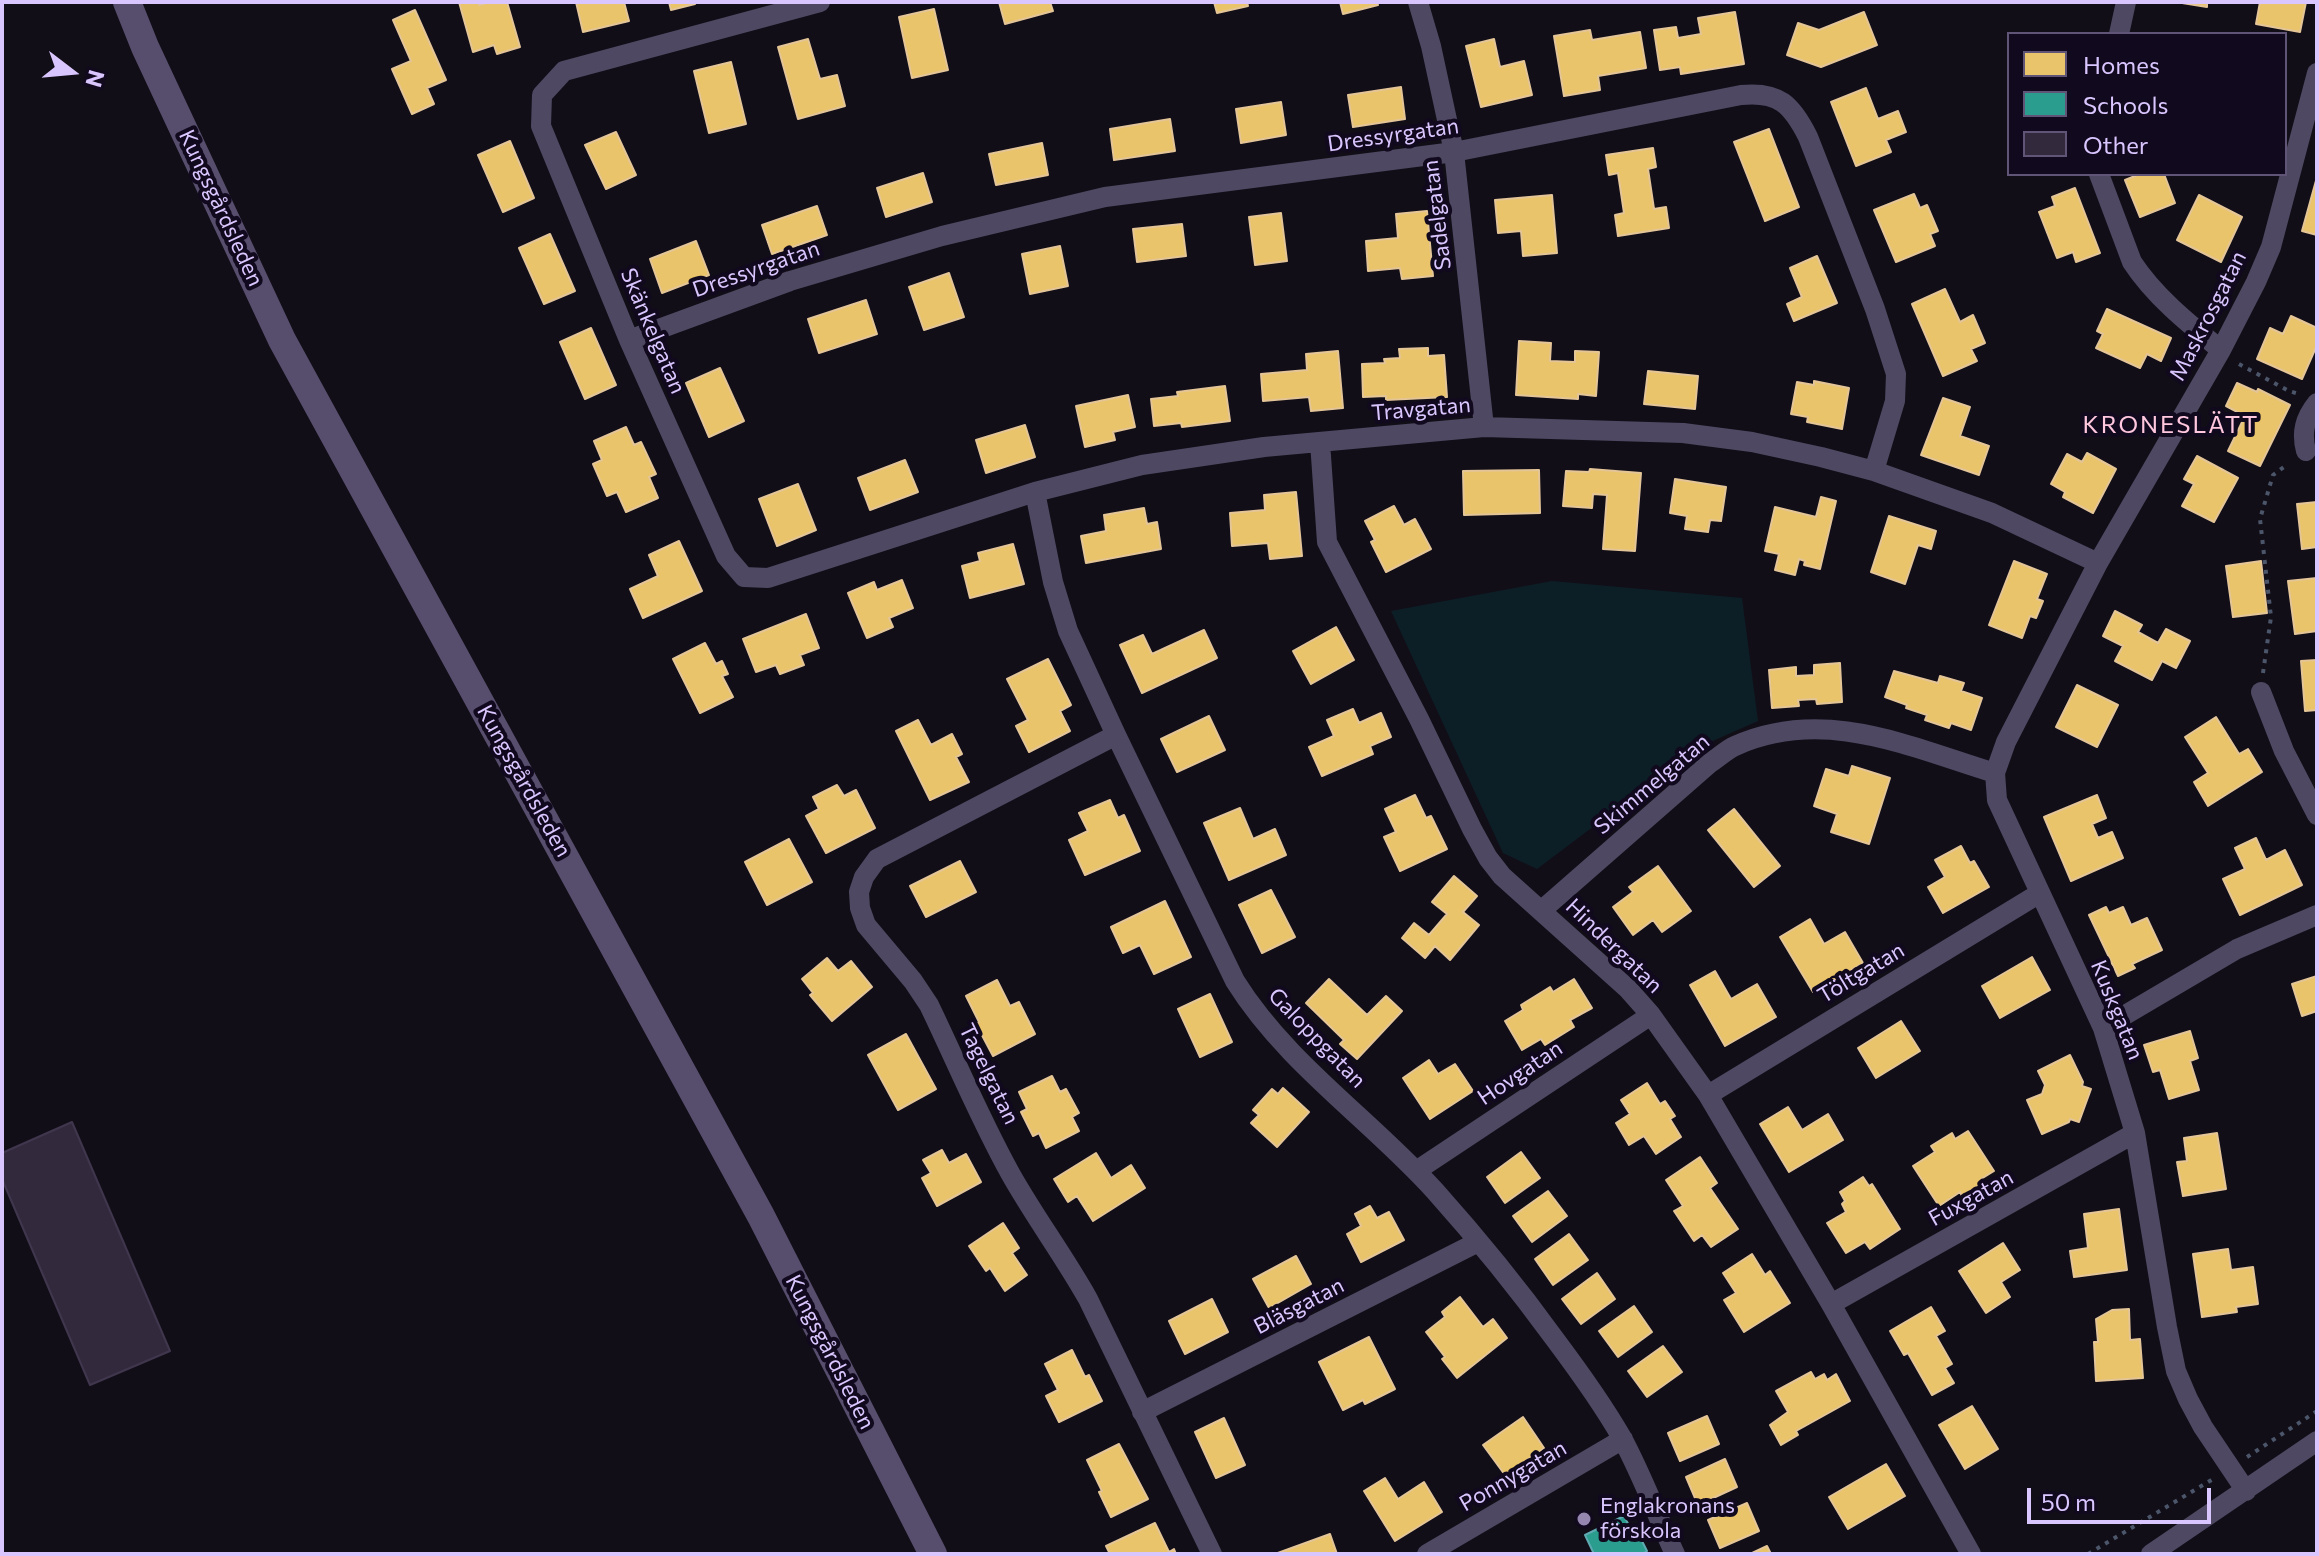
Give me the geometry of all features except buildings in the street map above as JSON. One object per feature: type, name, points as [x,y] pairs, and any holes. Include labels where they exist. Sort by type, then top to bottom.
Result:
[{"type":"main road","name":"Kungsgårdsleden","points":[[127,2],[151,61],[282,340],[761,1216],[933,1554]]},
{"type":"street","name":"Skänkelgatan","points":[[744,577],[726,556],[629,340],[541,126],[542,95],[564,71],[820,2]]},
{"type":"street","name":"Sadelgatan","points":[[1418,2],[1454,152],[1484,427]]},
{"type":"street","points":[[2119,32],[2126,2]]},
{"type":"street","name":"Maskrosgatan","points":[[2098,563],[2221,350],[2256,282],[2271,247],[2317,73]]},
{"type":"street","name":"Dressyrgatan","points":[[629,340],[790,281],[942,236],[1105,197],[1454,152],[1741,95],[1761,94],[1781,100],[1799,118],[1894,362],[1895,401],[1874,471]]},
{"type":"street","points":[[2100,176],[2132,262],[2140,274],[2181,317],[2221,350]]},
{"type":"street","points":[[2306,451],[2303,432],[2313,399]]},
{"type":"street","name":"Travgatan","points":[[744,577],[768,578],[1035,492],[1142,465],[1264,447],[1484,427],[1683,433],[1752,442],[1874,471],[1992,513],[2098,563]]},
{"type":"street","name":"Hindergatan","points":[[1320,442],[1327,542],[1488,858],[1502,876],[1628,989],[1651,1015],[1708,1095],[1831,1304],[1971,1554]]},
{"type":"street","name":"Galoppgatan","points":[[1035,492],[1053,582],[1068,631],[1235,981],[1252,1007],[1301,1063],[1416,1171],[1522,1294],[1623,1439],[1675,1554]]},
{"type":"street","points":[[1995,773],[2006,742],[2098,563]]},
{"type":"street","points":[[2261,692],[2284,751],[2317,815]]},
{"type":"street","name":"Skimmelgatan","points":[[1542,910],[1710,763],[1733,747],[1760,737],[1792,730],[1829,728],[1855,731],[1995,773]]},
{"type":"street","name":"Tagelgatan","points":[[1116,735],[877,859],[864,877],[859,892],[860,908],[866,925],[929,1005],[1007,1168],[1088,1299],[1212,1554]]},
{"type":"street","name":"Kuskgatan","points":[[1995,773],[1997,800],[2103,1028],[2135,1133],[2176,1371],[2203,1427],[2246,1491]]},
{"type":"street","name":"Töltgatan","points":[[1708,1095],[2040,893]]},
{"type":"street","points":[[2103,1028],[2237,949],[2317,915]]},
{"type":"street","name":"Hovgatan","points":[[1416,1171],[1651,1015]]},
{"type":"street","name":"Fuxgatan","points":[[1831,1304],[2135,1133]]},
{"type":"street","name":"Bläsgatan","points":[[1142,1412],[1478,1242]]},
{"type":"street","name":"Ponnygatan","points":[[1427,1554],[1623,1439]]},
{"type":"street","points":[[2151,1554],[2317,1441]]},
{"type":"path","points":[[2221,350],[2289,391],[2313,399]]},
{"type":"path","points":[[2261,692],[2271,617],[2260,519],[2273,475],[2306,451]]},
{"type":"path","points":[[2088,1554],[2317,1411]]},
{"type":"shaded area","points":[[1552,581],[1742,598],[1758,721],[1699,747],[1537,869],[1503,853],[1391,611]]},
{"type":"place","name":"Englakronans förskola","points":[[1584,1519]]},
{"type":"district","name":"KRONESLÄTT","points":[[2171,425]]}]
